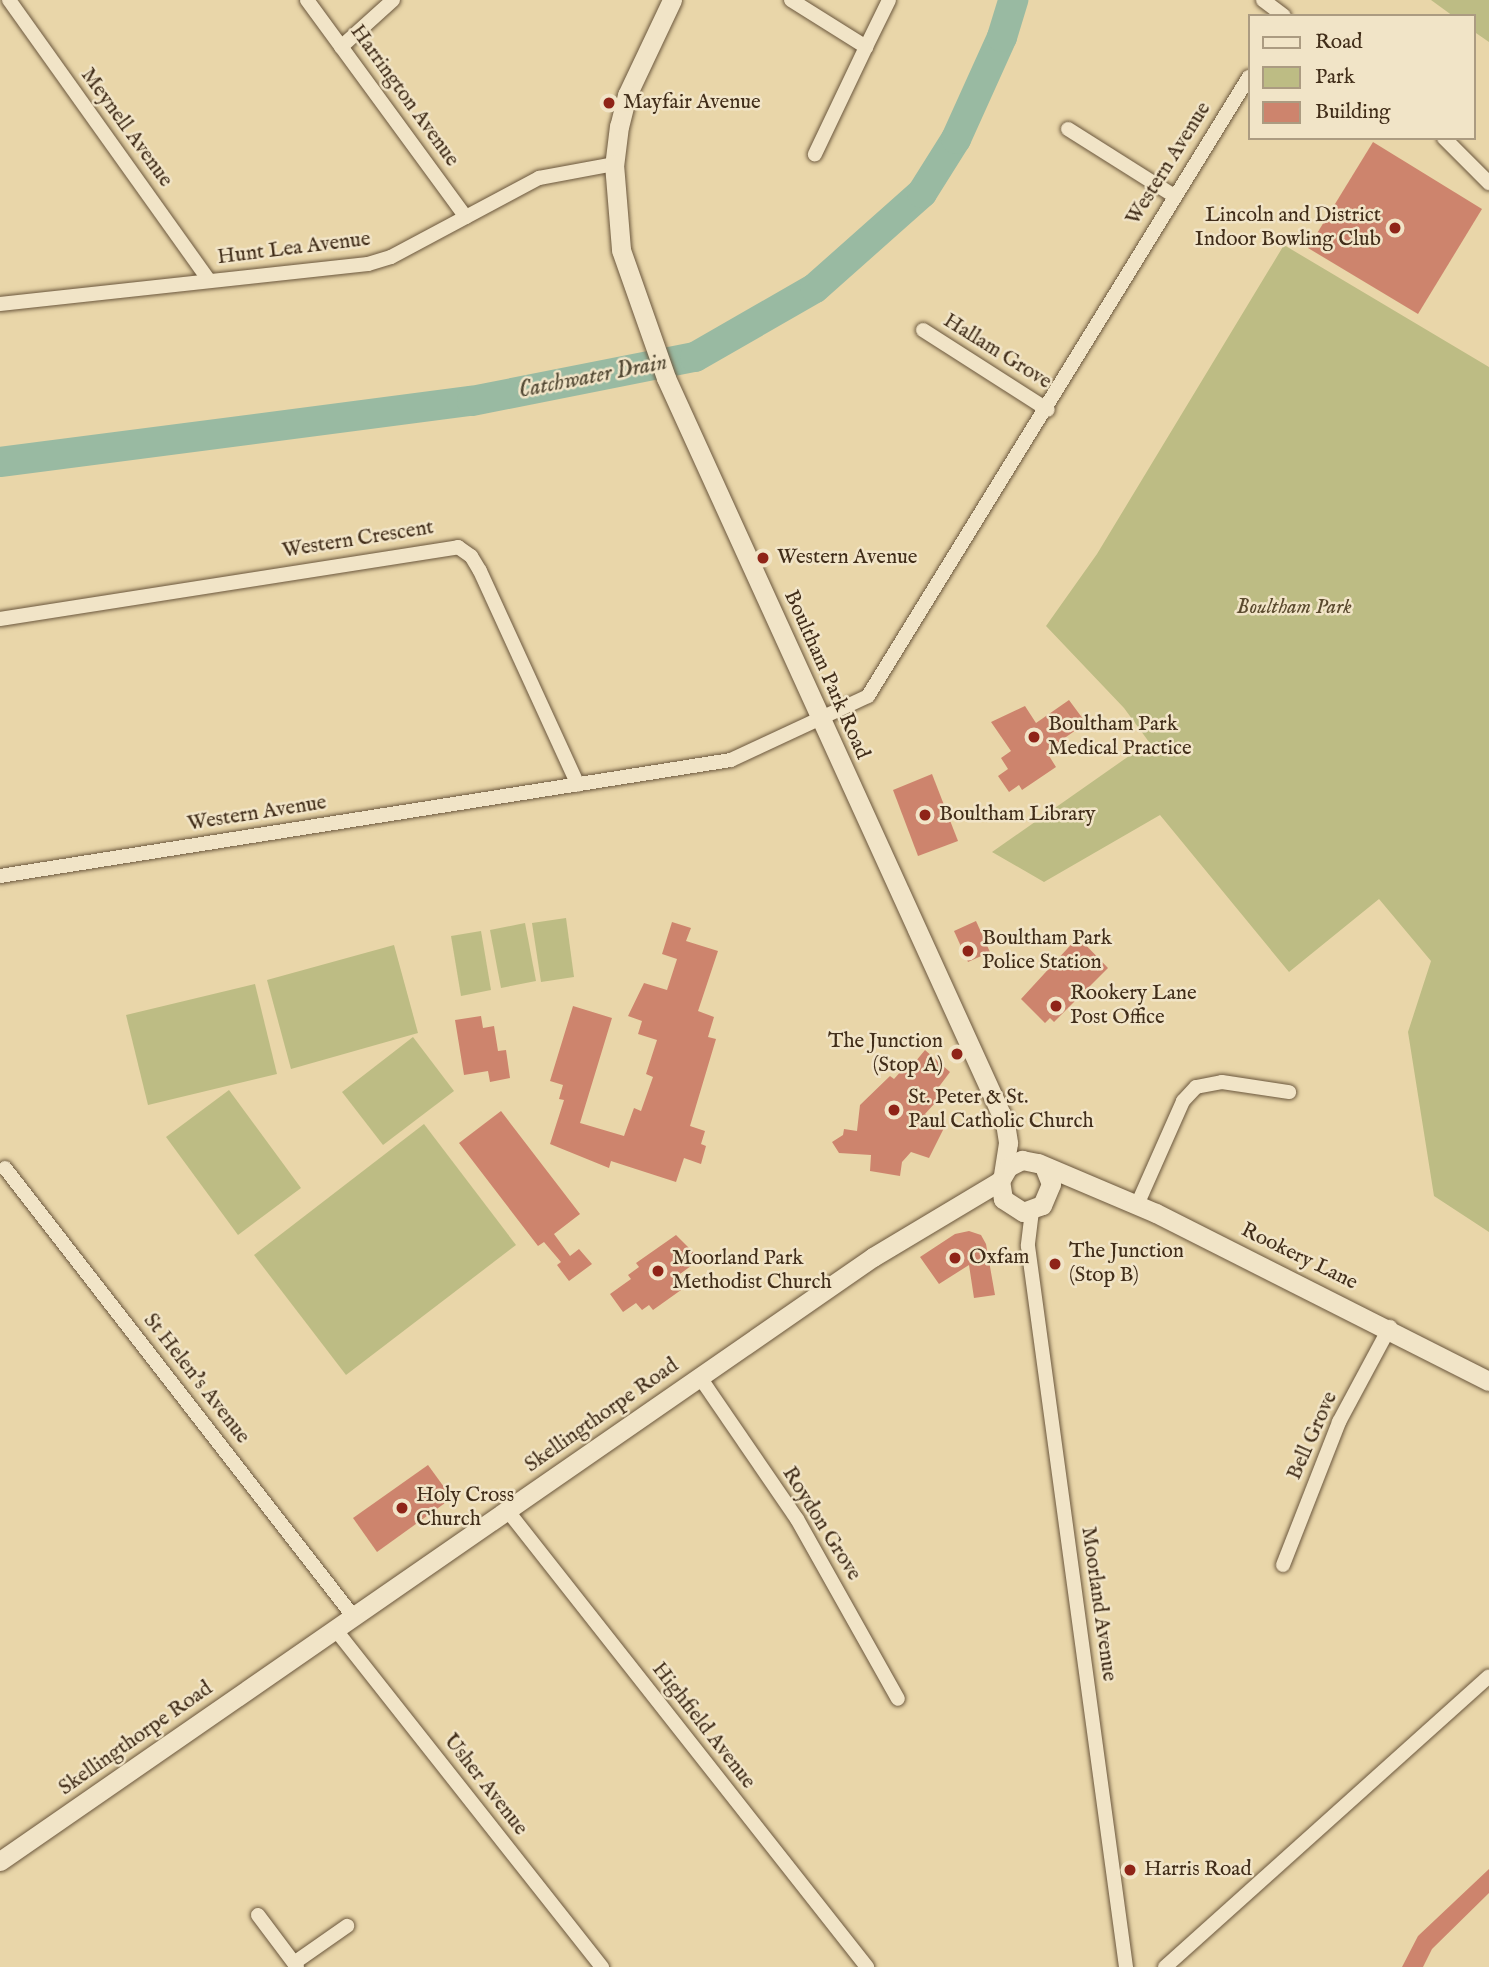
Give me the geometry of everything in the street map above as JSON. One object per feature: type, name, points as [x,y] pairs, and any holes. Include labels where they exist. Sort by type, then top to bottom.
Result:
[{"type":"street","name":"Meynell Avenue","points":[[9,0],[209,280]]},
{"type":"street","name":"Harrington Avenue","points":[[307,0],[466,217]]},
{"type":"street","points":[[341,47],[393,0]]},
{"type":"street","name":"Boultham Park Road","points":[[672,0],[627,95],[614,164],[621,250],[666,378],[1005,1123]]},
{"type":"street","points":[[791,0],[866,47]]},
{"type":"street","points":[[815,154],[889,0]]},
{"type":"street","points":[[1263,0],[1281,14]]},
{"type":"street","name":"Western Avenue","points":[[0,876],[731,760],[873,693],[1048,410],[1173,195],[1248,79]]},
{"type":"street","points":[[1068,129],[1173,195]]},
{"type":"street","points":[[1446,140],[1489,183]]},
{"type":"street","name":"Hunt Lea Avenue","points":[[0,304],[368,264],[391,257],[540,178],[614,164]]},
{"type":"street","name":"Hallam Grove","points":[[923,330],[1048,410]]},
{"type":"street","name":"Western Crescent","points":[[0,619],[458,548],[471,556],[480,571],[578,785]]},
{"type":"street","points":[[1137,1205],[1183,1101],[1196,1087],[1222,1082],[1289,1092]]},
{"type":"street","points":[[1005,1123],[1051,1184],[1039,1206]]},
{"type":"street","points":[[1003,1190],[1008,1143],[1005,1123]]},
{"type":"street","points":[[1003,1190],[1014,1163],[1037,1165]]},
{"type":"street","name":"Rookery Lane","points":[[1037,1165],[1137,1205],[1390,1327],[1489,1381]]},
{"type":"street","name":"St Helen's Avenue","points":[[5,1168],[353,1616]]},
{"type":"street","points":[[1003,1190],[1039,1206],[1084,1186]]},
{"type":"street","name":"Skellingthorpe Road","points":[[0,1861],[699,1376],[957,1204],[1003,1190]]},
{"type":"street","name":"Moorland Avenue","points":[[1003,1190],[1028,1246],[1126,1967]]},
{"type":"street","name":"Moorland Avenue","points":[[1028,1246],[1039,1206]]},
{"type":"street","name":"Bell Grove","points":[[1283,1565],[1334,1433],[1390,1327]]},
{"type":"street","name":"Roydon Grove","points":[[699,1376],[797,1519],[898,1699]]},
{"type":"street","name":"Highfield Avenue","points":[[507,1510],[867,1967]]},
{"type":"street","name":"Usher Avenue","points":[[335,1629],[602,1967]]},
{"type":"street","points":[[1165,1967],[1489,1676]]},
{"type":"street","points":[[258,1915],[295,1965],[347,1926]]},
{"type":"green space","points":[[1431,0],[1489,0],[1489,42],[1475,32],[1475,14],[1450,14]]},
{"type":"green space","name":"Boultham Park","points":[[1284,245],[1489,367],[1489,1232],[1434,1196],[1408,1032],[1431,961],[1379,899],[1289,972],[1160,815],[1044,882],[992,852],[1149,742],[1124,708],[1046,626],[1097,554]]},
{"type":"green space","points":[[566,918],[574,977],[541,982],[532,923]]},
{"type":"green space","points":[[525,923],[536,981],[501,988],[490,930]]},
{"type":"green space","points":[[481,931],[491,990],[461,996],[451,936]]},
{"type":"green space","points":[[394,945],[418,1033],[291,1069],[267,980]]},
{"type":"green space","points":[[255,984],[277,1074],[148,1105],[126,1015]]},
{"type":"green space","points":[[413,1037],[454,1091],[383,1145],[342,1092]]},
{"type":"green space","points":[[229,1090],[301,1188],[238,1235],[166,1137]]},
{"type":"green space","points":[[424,1124],[516,1245],[346,1375],[254,1255]]},
{"type":"building","name":"Lincoln and District Indoor Bowling Club","points":[[1373,142],[1482,209],[1418,314],[1308,248]]},
{"type":"building","name":"Boultham Park Medical Practice","points":[[1069,700],[1086,723],[1046,751],[1056,767],[1022,790],[1019,785],[1009,792],[998,776],[1008,769],[1001,758],[1011,751],[991,722],[1025,706],[1036,723]]},
{"type":"building","name":"Boultham Library","points":[[932,774],[958,841],[918,856],[893,790]]},
{"type":"building","points":[[976,921],[990,952],[968,962],[954,931]]},
{"type":"building","points":[[672,922],[691,928],[686,941],[718,951],[698,1011],[714,1017],[708,1037],[716,1039],[690,1126],[705,1131],[701,1144],[706,1146],[701,1164],[684,1158],[676,1182],[611,1161],[609,1168],[550,1144],[564,1100],[559,1099],[563,1085],[550,1081],[573,1006],[612,1018],[580,1123],[624,1136],[634,1108],[641,1111],[653,1077],[646,1074],[657,1040],[638,1034],[642,1021],[628,1016],[644,983],[667,990],[677,959],[662,954]]},
{"type":"building","points":[[1078,937],[1108,968],[1054,1022],[1050,1018],[1045,1023],[1021,999]]},
{"type":"building","points":[[481,1016],[483,1028],[494,1026],[498,1051],[506,1050],[510,1078],[490,1082],[488,1071],[464,1075],[455,1020]]},
{"type":"building","name":"St. Peter & St. Paul Catholic Church","points":[[925,1050],[950,1072],[938,1088],[944,1093],[925,1114],[944,1128],[929,1158],[911,1152],[902,1162],[900,1176],[870,1171],[871,1155],[839,1153],[832,1142],[843,1135],[844,1129],[857,1131],[860,1105],[890,1076],[894,1079],[902,1070],[906,1073]]},
{"type":"building","points":[[501,1111],[580,1214],[554,1234],[570,1256],[579,1249],[592,1264],[569,1281],[557,1265],[561,1262],[544,1242],[538,1246],[459,1143]]},
{"type":"building","name":"Oxfam","points":[[969,1231],[981,1235],[986,1244],[995,1295],[974,1298],[969,1265],[939,1284],[920,1257],[955,1234]]},
{"type":"building","name":"Moorland Park Methodist Church","points":[[676,1235],[696,1255],[692,1258],[695,1263],[673,1279],[681,1290],[653,1310],[649,1305],[642,1310],[636,1303],[623,1312],[610,1294],[631,1279],[628,1275],[639,1267],[636,1263]]},
{"type":"building","name":"Holy Cross Church","points":[[428,1465],[452,1498],[377,1552],[353,1518]]},
{"type":"building","points":[[1489,1869],[1489,1893],[1432,1949],[1423,1967],[1402,1967],[1418,1936]]},
{"type":"waterway","name":"Catchwater Drain","points":[[0,462],[472,401],[695,357],[815,288],[922,193],[956,139],[1002,37],[1013,0]]},
{"type":"place","name":"Mayfair Avenue","points":[[609,103]]},
{"type":"place","name":"Lincoln and District Indoor Bowling Club","points":[[1395,228]]},
{"type":"place","name":"Western Avenue","points":[[763,558]]},
{"type":"place","name":"Boultham Park Medical Practice","points":[[1034,737]]},
{"type":"place","name":"Boultham Library","points":[[925,815]]},
{"type":"place","name":"Boultham Park Police Station","points":[[968,951]]},
{"type":"place","name":"Rookery Lane Post Office","points":[[1056,1006]]},
{"type":"place","name":"The Junction (Stop A)","points":[[957,1054]]},
{"type":"place","name":"St. Peter & St. Paul Catholic Church","points":[[894,1110]]},
{"type":"place","name":"Oxfam","points":[[955,1258]]},
{"type":"place","name":"The Junction (Stop B)","points":[[1055,1264]]},
{"type":"place","name":"Moorland Park Methodist Church","points":[[658,1271]]},
{"type":"place","name":"Holy Cross Church","points":[[402,1508]]},
{"type":"place","name":"Harris Road","points":[[1130,1870]]}]
